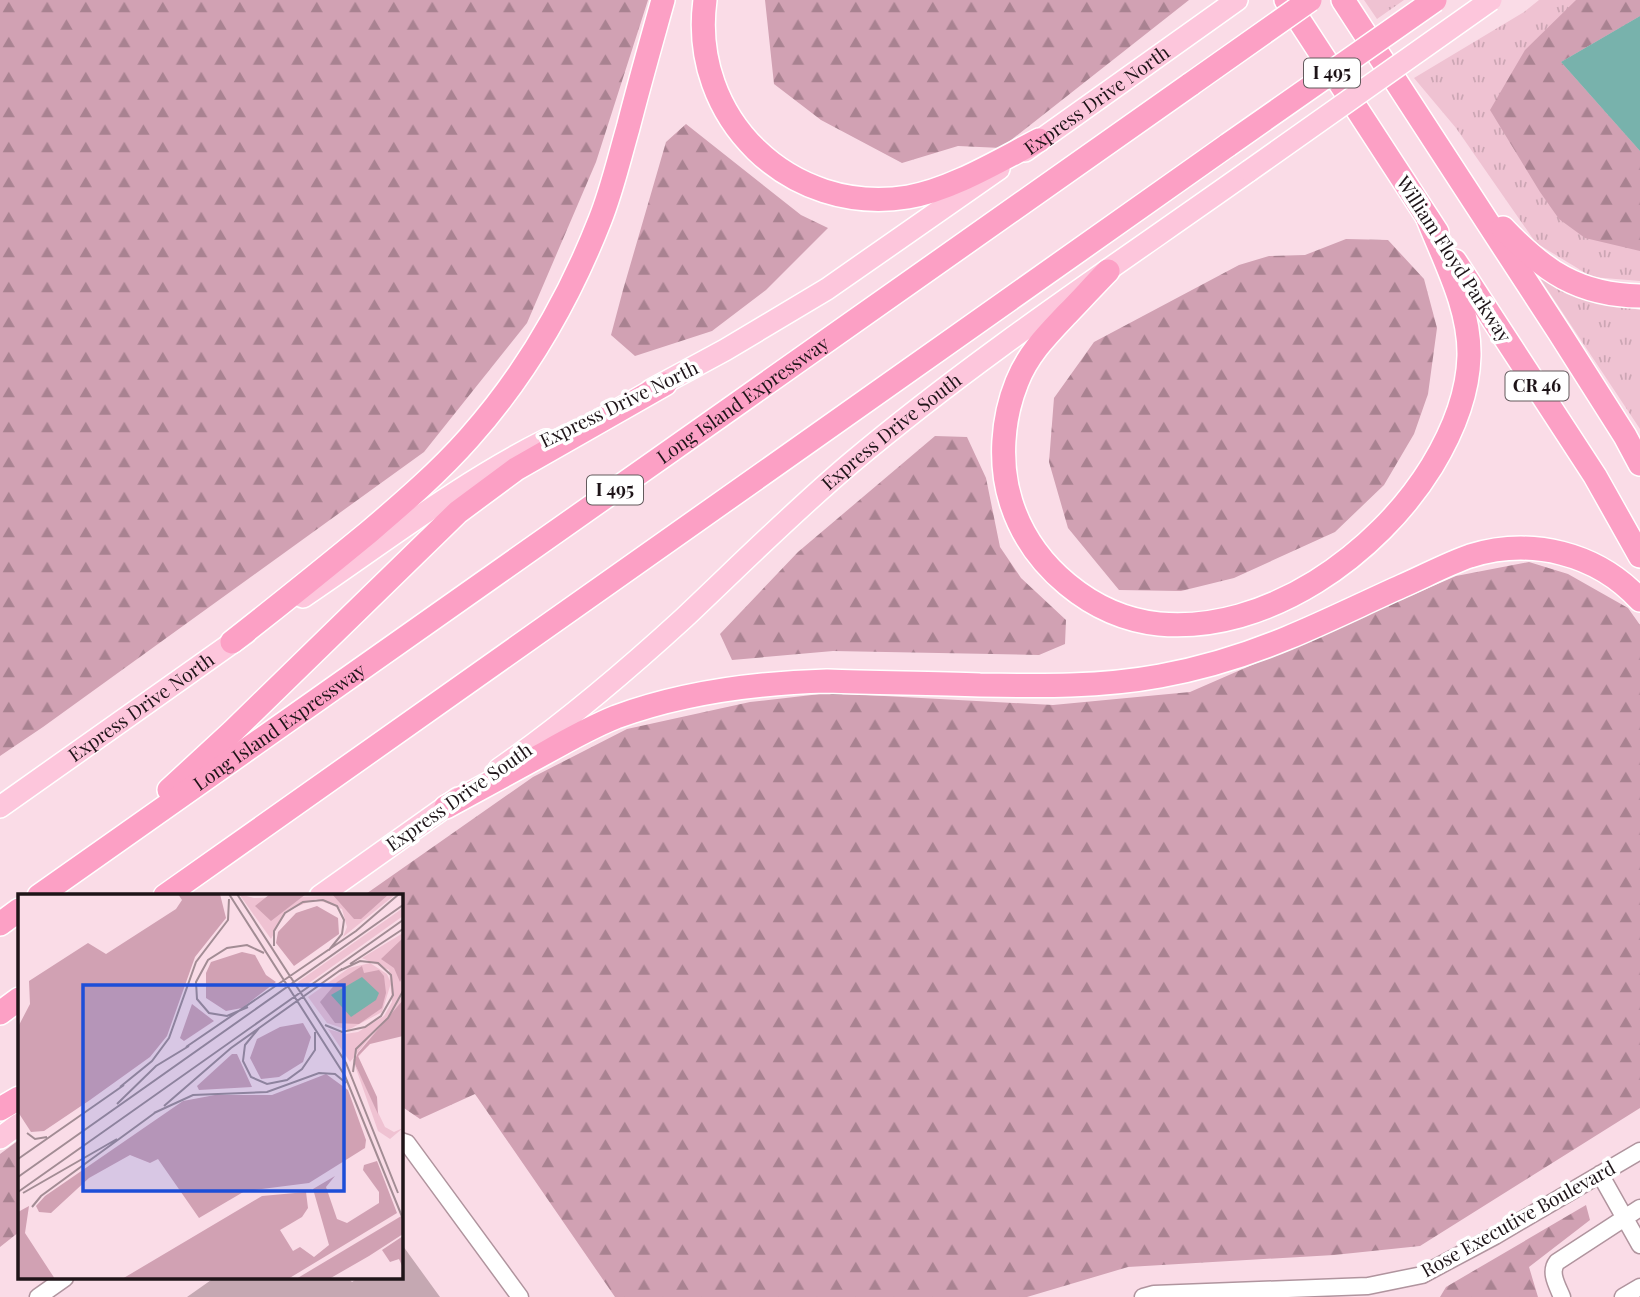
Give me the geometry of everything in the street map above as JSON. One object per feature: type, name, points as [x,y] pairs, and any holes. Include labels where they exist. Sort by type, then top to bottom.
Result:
[{"type":"highway","points":[[232,642],[335,560],[452,457],[484,420],[529,358],[563,301],[601,218],[663,0]]},
{"type":"highway","points":[[705,0],[705,56],[725,109],[736,128],[763,157],[811,186],[849,197],[909,197],[948,185],[1040,141]]},
{"type":"highway","name":"William Floyd Parkway","points":[[1286,0],[1595,476],[1640,556]]},
{"type":"highway","name":"Long Island Expressway","points":[[42,894],[1310,0]]},
{"type":"highway","name":"CR 46","points":[[1343,0],[1594,386],[1640,464]]},
{"type":"highway","name":"I 495","points":[[168,894],[1435,0]]},
{"type":"highway","points":[[1465,188],[1527,252],[1555,274],[1589,289],[1609,294],[1640,296]]},
{"type":"highway","points":[[1108,271],[1039,343],[1017,381],[1010,401],[1003,442],[1011,503],[1030,542],[1044,561],[1060,579],[1098,606],[1158,624],[1200,624],[1240,615],[1286,598],[1348,561],[1399,512],[1440,453],[1460,409],[1468,370],[1468,340],[1461,305],[1428,219]]},
{"type":"highway","points":[[97,856],[232,732],[458,512],[516,469],[665,384]]},
{"type":"highway","points":[[446,807],[594,727],[639,710],[694,695],[746,686],[798,682],[1051,686],[1107,683],[1160,676],[1213,665],[1252,652],[1451,564],[1486,552],[1522,548],[1573,556],[1605,570],[1640,600]]},
{"type":"highway","points":[[0,924],[18,911]]},
{"type":"highway","points":[[0,1013],[18,1000]]},
{"type":"highway","points":[[0,1109],[18,1099]]},
{"type":"main road","name":"Express Drive North","points":[[0,807],[232,642],[293,604],[465,486],[580,423],[665,384],[827,289],[1237,0]]},
{"type":"main road","name":"Express Drive South","points":[[323,894],[538,741],[681,620],[812,497],[893,428],[1009,340],[1491,0]]},
{"type":"main road","points":[[0,1138],[18,1125]]},
{"type":"street","points":[[402,1141],[407,1143],[520,1297]]},
{"type":"street","name":"Rose Executive Boulevard","points":[[1143,1297],[1154,1294],[1368,1286],[1422,1275],[1495,1236],[1640,1151]]},
{"type":"street","points":[[1600,1174],[1640,1245]]},
{"type":"street","points":[[1562,1297],[1553,1273],[1557,1262],[1640,1208]]},
{"type":"street","points":[[38,1297],[62,1280]]},
{"type":"street","points":[[1623,1297],[1640,1287]]},
{"type":"green space","points":[[0,0],[648,0],[596,162],[527,323],[424,452],[0,756]]},
{"type":"green space","points":[[765,0],[1189,0],[1001,148],[958,146],[902,163],[821,120],[774,84]]},
{"type":"green space","points":[[1364,0],[1404,0],[1377,19]]},
{"type":"green space","points":[[1539,0],[1640,0],[1640,281],[1592,277],[1536,243],[1456,128],[1414,78],[1524,12]]},
{"type":"green space","points":[[1576,0],[1640,0],[1640,16],[1561,62],[1640,151],[1640,251],[1585,238],[1559,219],[1490,110],[1525,50]]},
{"type":"green space","points":[[686,124],[801,215],[828,228],[766,290],[712,331],[635,356],[611,335],[666,142]]},
{"type":"green space","points":[[1346,239],[1388,240],[1424,279],[1437,328],[1428,394],[1414,434],[1384,485],[1335,532],[1234,578],[1181,591],[1119,590],[1068,528],[1049,462],[1054,398],[1094,342],[1239,265],[1269,256],[1305,255]]},
{"type":"green space","points":[[1546,275],[1576,297],[1640,310],[1640,429],[1541,280]]},
{"type":"green space","points":[[935,436],[967,437],[986,478],[1000,547],[1021,578],[1066,620],[1065,644],[1039,655],[833,651],[732,660],[720,634],[798,552]]},
{"type":"green space","points":[[1529,562],[1568,574],[1628,608],[1640,625],[1640,1108],[1420,1246],[1334,1255],[1128,1267],[1027,1297],[615,1297],[475,1094],[420,1119],[402,1107],[402,894],[366,894],[533,777],[627,729],[750,702],[829,693],[1053,705],[1190,692],[1456,576]]},
{"type":"green space","points":[[18,1141],[18,1233],[0,1247],[0,1154]]},
{"type":"green space","points":[[1586,1205],[1590,1220],[1529,1267],[1538,1297],[1440,1297],[1446,1287]]},
{"type":"shaded area","points":[[1640,16],[1640,151],[1561,62]]},
{"type":"building","points":[[402,1247],[440,1297],[187,1297],[211,1280],[402,1280]]}]
